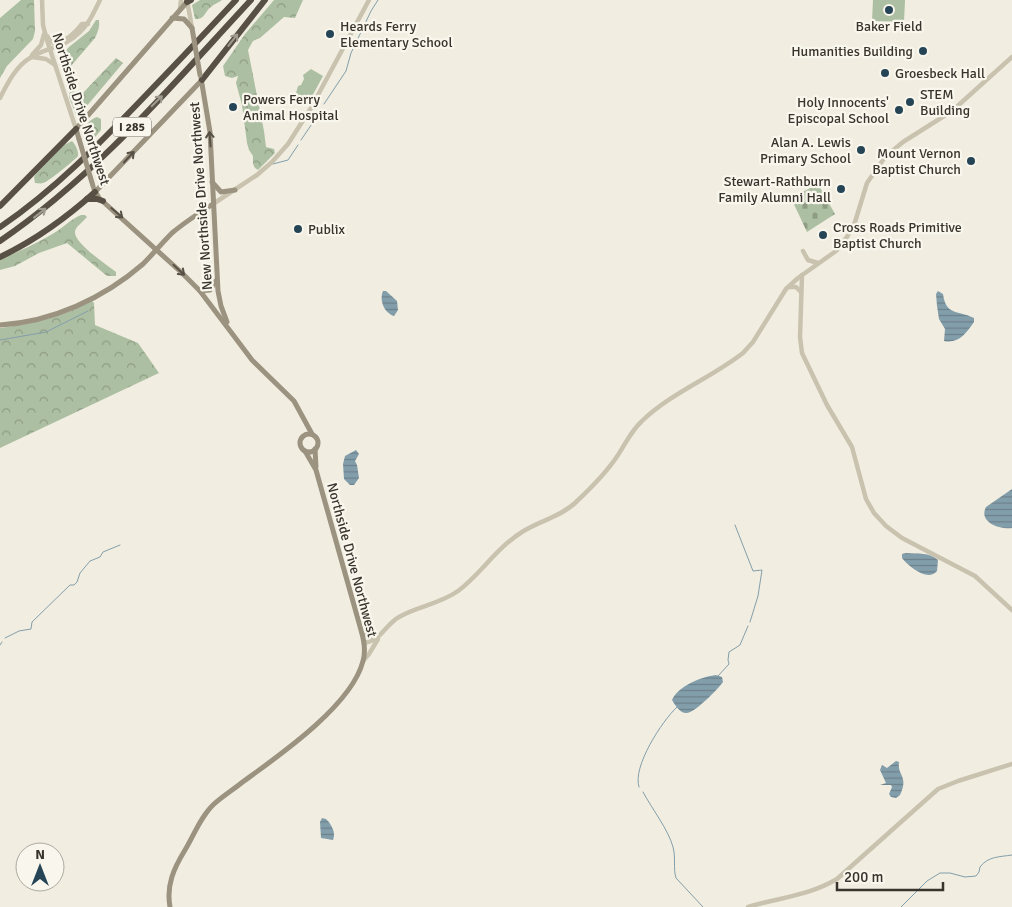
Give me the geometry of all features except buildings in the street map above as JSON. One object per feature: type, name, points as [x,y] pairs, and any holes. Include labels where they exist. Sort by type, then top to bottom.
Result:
[{"type":"highway","name":"I 285","points":[[0,227],[38,199],[76,166],[119,124],[236,0]]},
{"type":"highway","name":"I 285","points":[[0,241],[43,210],[82,177],[197,61],[252,0]]},
{"type":"highway","points":[[201,77],[266,0]]},
{"type":"highway","points":[[0,206],[76,129]]},
{"type":"highway","points":[[0,257],[49,230],[86,200],[94,189]]},
{"type":"highway","points":[[86,200],[97,199],[103,202]]},
{"type":"main road","points":[[76,129],[187,0]]},
{"type":"main road","points":[[172,18],[179,17],[184,19],[192,28]]},
{"type":"main road","name":"New Northside Drive Northwest","points":[[192,28],[209,120],[217,276],[221,306],[230,330]]},
{"type":"main road","points":[[94,189],[201,77]]},
{"type":"main road","name":"Northside Drive Northwest","points":[[76,129],[94,189],[103,202],[200,291],[252,360],[287,393],[312,434]]},
{"type":"main road","points":[[212,182],[222,192],[235,190]]},
{"type":"main road","points":[[0,324],[40,318],[79,305],[125,278],[157,250],[179,227],[213,204]]},
{"type":"main road","points":[[200,291],[212,289],[217,276]]},
{"type":"main road","name":"Northside Drive Northwest","points":[[300,414],[303,436]]},
{"type":"main road","points":[[312,434],[318,441],[315,450],[305,452],[300,444],[303,436],[312,434]]},
{"type":"main road","name":"Northside Drive Northwest","points":[[170,907],[169,888],[172,875],[210,808],[268,764],[320,720],[348,691],[363,662],[364,643],[362,634],[316,470],[315,450]]},
{"type":"main road","name":"Northside Drive Northwest","points":[[305,452],[316,470]]},
{"type":"street","name":"Northside Drive Northwest","points":[[42,0],[44,30],[76,129]]},
{"type":"street","points":[[30,58],[72,40],[88,24],[100,0]]},
{"type":"street","name":"New Northside Drive Northwest","points":[[187,0],[192,28]]},
{"type":"street","points":[[213,204],[257,175],[272,162],[295,135],[369,0]]},
{"type":"street","points":[[44,30],[53,43],[58,43],[68,38],[82,24],[88,24]]},
{"type":"street","points":[[0,98],[12,77],[41,45],[44,30]]},
{"type":"street","points":[[363,662],[388,625],[397,618],[458,592],[508,542],[524,531],[554,517],[573,505],[611,465],[631,433],[642,420],[662,405],[737,358],[746,350],[788,287],[836,251],[847,238],[855,222],[867,183],[885,158],[903,142],[952,111],[1012,57]]},
{"type":"street","points":[[30,58],[46,59],[56,66]]},
{"type":"street","points":[[803,251],[808,260],[820,263]]},
{"type":"street","points":[[802,275],[800,337],[802,353],[827,405],[852,447],[866,499],[874,513],[894,533],[902,538],[975,576],[1012,610]]},
{"type":"street","points":[[788,287],[796,287],[801,292]]},
{"type":"street","points":[[362,634],[370,638],[378,638]]},
{"type":"street","points":[[364,643],[372,642],[378,638]]},
{"type":"street","points":[[748,907],[798,896],[827,885],[938,789],[1012,764]]},
{"type":"green space","points":[[21,0],[34,0],[35,31],[33,39],[7,66],[0,78],[0,18]]},
{"type":"green space","points":[[200,0],[222,0],[212,6],[203,17],[195,19],[192,5]]},
{"type":"green space","points":[[274,0],[303,0],[295,18],[284,17],[260,38],[253,41],[248,50],[266,147],[274,149],[275,153],[258,170],[254,166],[253,156],[247,143],[242,105],[236,83],[238,76],[232,78],[225,76],[223,66],[245,34]]},
{"type":"green space","name":"Baker Field","points":[[873,0],[905,0],[904,22],[872,21]]},
{"type":"green space","points":[[96,20],[99,20],[99,24],[95,38],[71,66],[68,73],[64,73],[60,66],[59,58],[89,31]]},
{"type":"green space","points":[[116,58],[123,63],[80,114],[76,115],[69,97],[70,91],[73,90],[77,94],[82,94]]},
{"type":"green space","points":[[311,69],[323,76],[309,102],[296,93],[298,86],[301,85],[304,79],[303,75]]},
{"type":"green space","points":[[97,117],[101,119],[101,130],[91,142],[87,142],[84,135],[85,128],[90,121]]},
{"type":"green space","points":[[72,141],[78,156],[46,182],[35,183],[34,177],[36,174],[64,145]]},
{"type":"green space","points":[[818,184],[835,214],[807,232],[791,198]]},
{"type":"green space","points":[[81,215],[87,217],[76,228],[76,237],[92,254],[116,272],[116,276],[107,276],[67,243],[39,253],[15,266],[0,270],[0,259],[42,240]]},
{"type":"green space","points":[[92,301],[94,303],[95,325],[138,343],[159,373],[0,448],[0,328],[47,319]]},
{"type":"water","points":[[383,291],[386,291],[397,301],[398,310],[394,316],[383,306]]},
{"type":"water","points":[[938,291],[943,294],[950,309],[974,318],[974,322],[965,334],[954,341],[944,341],[945,329],[939,319],[937,306],[936,294]]},
{"type":"water","points":[[356,450],[359,454],[355,461],[359,478],[354,485],[350,485],[344,479],[343,464],[345,456]]},
{"type":"water","points":[[1012,489],[1012,528],[1002,528],[991,524],[985,517],[986,507]]},
{"type":"water","points":[[902,554],[935,557],[938,560],[937,571],[929,575],[919,572],[902,558]]},
{"type":"water","points":[[716,675],[722,677],[723,682],[694,710],[684,713],[672,700],[679,690],[685,686],[697,680]]},
{"type":"water","points":[[896,761],[899,762],[903,784],[900,795],[896,798],[891,797],[889,794],[891,785],[880,785],[886,783],[880,770],[882,765],[887,768]]},
{"type":"water","points":[[322,818],[326,819],[332,826],[334,832],[333,840],[321,838],[320,822]]},
{"type":"waterway","points":[[324,104],[346,71],[351,53],[378,0]]},
{"type":"waterway","points":[[301,140],[318,115]]},
{"type":"waterway","points":[[273,164],[288,160],[298,145]]},
{"type":"waterway","points":[[0,340],[46,332],[88,311]]},
{"type":"waterway","points":[[735,525],[753,571],[762,570],[758,596],[750,622]]},
{"type":"waterway","points":[[5,638],[19,631],[31,629],[32,622],[70,585],[74,585],[77,582],[80,573],[90,561],[100,557],[103,552],[120,545]]},
{"type":"waterway","points":[[718,676],[729,664],[729,652],[740,645],[748,626]]},
{"type":"waterway","points":[[639,787],[638,778],[644,757],[657,733],[677,707]]},
{"type":"waterway","points":[[643,792],[671,840],[674,851],[676,878],[703,907]]},
{"type":"waterway","points":[[901,907],[927,881],[940,873],[950,873],[965,877],[976,876],[983,863],[994,858],[1012,855]]},
{"type":"place","name":"Baker Field","points":[[889,10]]},
{"type":"place","name":"Heards Ferry Elementary School","points":[[330,34]]},
{"type":"place","name":"Humanities Building","points":[[923,51]]},
{"type":"place","name":"Groesbeck Hall","points":[[885,73]]},
{"type":"place","name":"STEM Building","points":[[910,102]]},
{"type":"place","name":"Powers Ferry Animal Hospital","points":[[233,107]]},
{"type":"place","name":"Holy Innocents' Episcopal School","points":[[899,110]]},
{"type":"place","name":"Alan A. Lewis Primary School","points":[[861,150]]},
{"type":"place","name":"Mount Vernon Baptist Church","points":[[971,161]]},
{"type":"place","name":"Stewart-Rathburn Family Alumni Hall","points":[[841,189]]},
{"type":"place","name":"Publix","points":[[298,229]]},
{"type":"place","name":"Cross Roads Primitive Baptist Church","points":[[823,235]]}]
